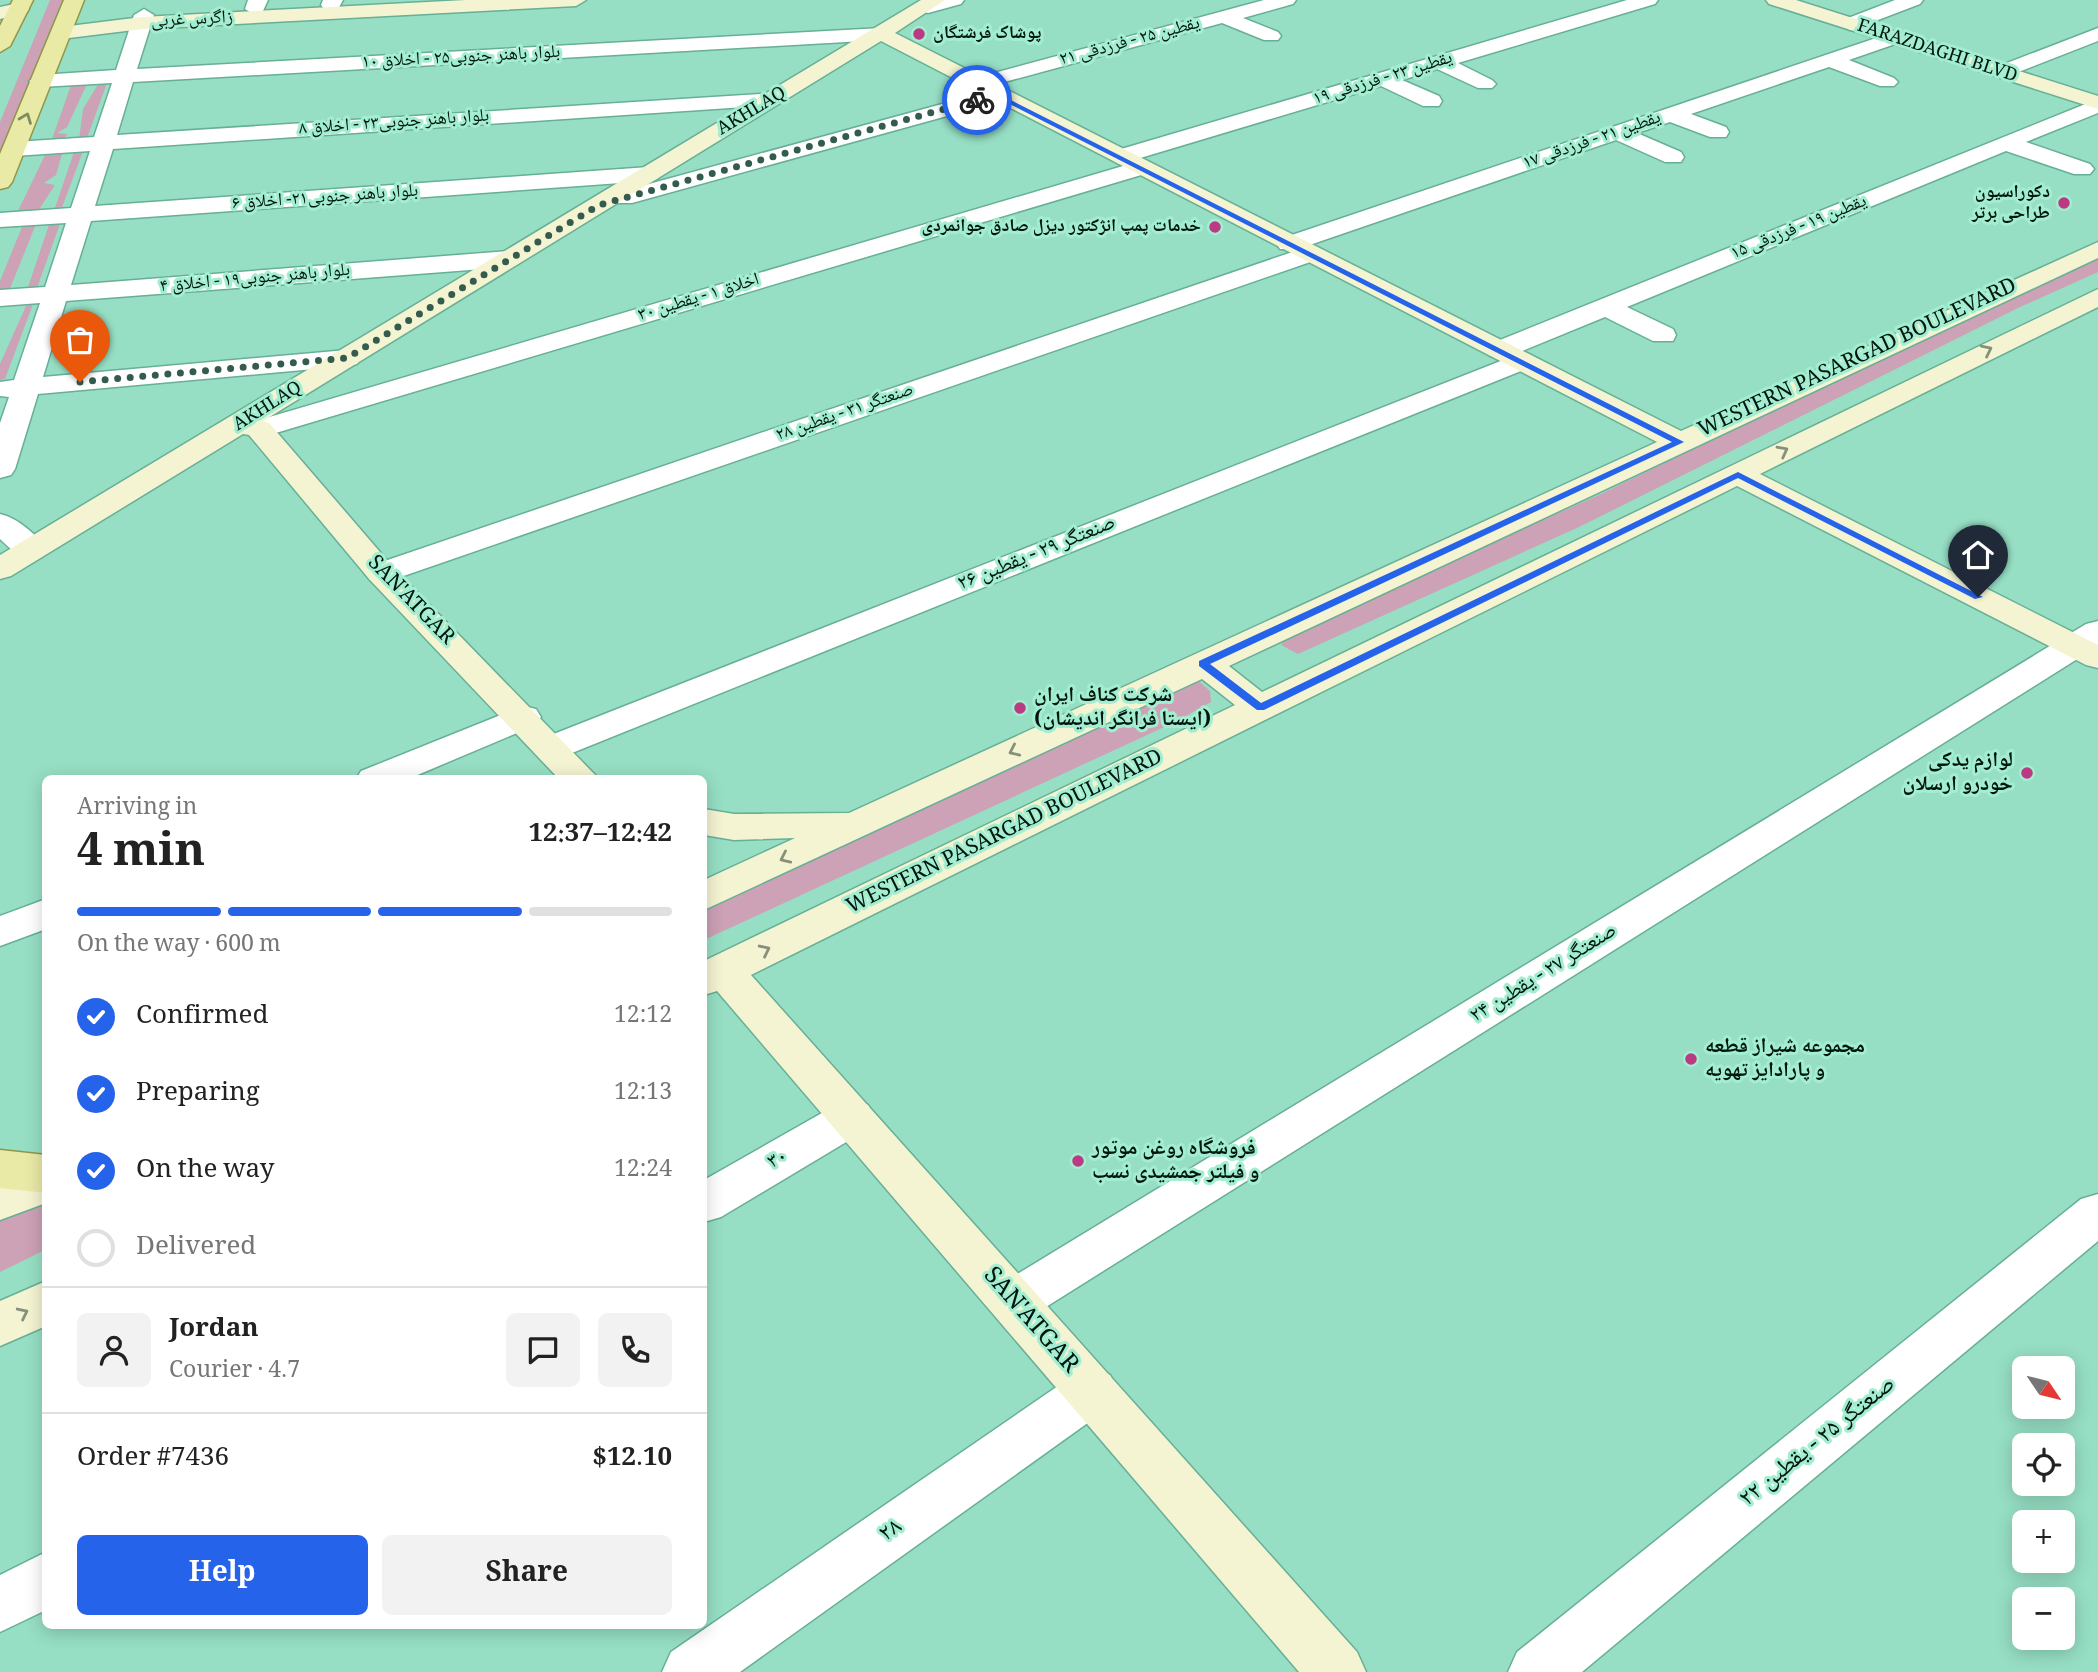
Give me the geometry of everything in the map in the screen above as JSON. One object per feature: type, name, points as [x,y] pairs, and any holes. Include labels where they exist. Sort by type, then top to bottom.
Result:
[{"type":"main road","points":[[0,182],[72,5]]},
{"type":"main road","points":[[1,43],[14,7]]},
{"type":"main road","points":[[0,1169],[42,1174]]},
{"type":"street","name":"زاگرس غربی","points":[[61,33],[143,19],[257,5],[416,0]]},
{"type":"street","name":"زاگرس غربی","points":[[72,5],[143,19],[576,0]]},
{"type":"street","points":[[931,3],[954,0]]},
{"type":"street","name":"یقطین ۲۵ - فرزدقی ۲۱","points":[[599,205],[986,90],[1080,56],[1286,0]]},
{"type":"street","name":"یقطین ۲۳ - فرزدقی ۱۹","points":[[1129,162],[1383,79],[1648,0]]},
{"type":"street","name":"FARAZDAGHI BLVD","points":[[1776,0],[2098,104]]},
{"type":"street","points":[[1850,24],[1913,0]]},
{"type":"street","name":"AKHLAQ","points":[[0,569],[250,426],[347,358],[931,3]]},
{"type":"street","points":[[1174,13],[1198,24]]},
{"type":"street","points":[[1224,17],[1272,36]]},
{"type":"street","points":[[0,469],[13,388],[56,295],[143,19]]},
{"type":"street","points":[[1109,30],[1133,41]]},
{"type":"street","points":[[883,34],[986,90],[1679,442]]},
{"type":"street","name":"بلوار باهنر جنوبی۲۵ - اخلاق ۱۰","points":[[40,81],[883,34]]},
{"type":"street","points":[[2001,72],[2098,34]]},
{"type":"street","name":"یقطین ۲۱ - فرزدقی ۱۷","points":[[1299,249],[1616,132],[1894,38]]},
{"type":"street","points":[[1048,39],[1080,56]]},
{"type":"street","points":[[1829,60],[1887,82]]},
{"type":"street","points":[[1438,62],[1485,84]]},
{"type":"street","points":[[1383,79],[1431,101]]},
{"type":"street","name":"بلوار باهنر جنوبی۲۳ - اخلاق ۸","points":[[13,149],[775,99]]},
{"type":"street","name":"یقطین ۱۹ - فرزدقی ۱۵","points":[[1510,355],[1606,307],[2098,104]]},
{"type":"street","points":[[1670,114],[1718,132]]},
{"type":"street","points":[[1616,132],[1673,157]]},
{"type":"street","points":[[2006,143],[2082,169]]},
{"type":"street","name":"اخلاق ۱ - یقطین ۳۰","points":[[250,426],[1129,162]]},
{"type":"street","name":"بلوار باهنر جنوبی۲۱- اخلاق ۶","points":[[0,220],[649,174]]},
{"type":"street","name":"WESTERN PASARGAD BOULEVARD","points":[[707,894],[2098,248]]},
{"type":"street","name":"صنعتگر ۳۱ - یقطین ۲۸","points":[[381,573],[1299,249]]},
{"type":"street","name":"بلوار باهنر جنوبی۱۹ - اخلاق ۴","points":[[0,298],[509,259]]},
{"type":"street","name":"WESTERN PASARGAD BOULEVARD","points":[[713,975],[1738,475],[1864,409],[2098,297]]},
{"type":"street","points":[[1606,307],[1663,335]]},
{"type":"street","name":"صنعتگر ۲۹ - یقطین ۲۶","points":[[554,747],[1510,355]]},
{"type":"street","points":[[13,388],[347,358]]},
{"type":"street","name":"SAN'ATGAR","points":[[250,426],[381,573],[554,747],[578,775]]},
{"type":"street","points":[[1738,475],[2090,645]]},
{"type":"street","points":[[0,523],[31,550]]},
{"type":"street","name":"AKHLAQ","points":[[0,558],[31,550]]},
{"type":"street","name":"صنعتگر ۲۷ - یقطین ۲۴","points":[[1013,1302],[2090,645]]},
{"type":"street","points":[[1203,663],[1261,708]]},
{"type":"street","points":[[384,775],[523,718]]},
{"type":"street","points":[[707,822],[734,827],[858,824]]},
{"type":"street","points":[[0,932],[42,915]]},
{"type":"street","name":"SAN'ATGAR","points":[[713,975],[852,1117],[1337,1672]]},
{"type":"street","name":"۳۰","points":[[707,1201],[852,1117]]},
{"type":"street","points":[[0,1201],[42,1185]]},
{"type":"street","name":"صنعتگر ۲۵ - یقطین ۲۲","points":[[1537,1672],[2098,1213]]},
{"type":"street","points":[[0,1324],[42,1304]]},
{"type":"street","name":"۲۸","points":[[691,1672],[1092,1391]]},
{"type":"street","points":[[0,1605],[42,1581]]},
{"type":"shaded area","points":[[50,0],[69,0],[0,168],[0,122]]},
{"type":"shaded area","points":[[99,83],[107,83],[87,138],[79,140],[83,109]]},
{"type":"shaded area","points":[[87,84],[67,127],[57,133],[67,134],[64,140],[51,142],[71,85]]},
{"type":"shaded area","points":[[83,151],[61,210],[54,211],[74,152]]},
{"type":"shaded area","points":[[62,154],[56,175],[44,183],[55,185],[38,211],[17,213],[45,155]]},
{"type":"shaded area","points":[[61,221],[37,288],[27,290],[50,222]]},
{"type":"shaded area","points":[[36,224],[9,291],[0,292],[0,281],[22,227]]},
{"type":"shaded area","points":[[2098,251],[2098,272],[2018,308],[1579,527],[1298,654],[1281,645],[1293,632],[1601,494]]},
{"type":"shaded area","points":[[33,304],[5,379],[0,380],[0,364],[26,306]]},
{"type":"shaded area","points":[[1195,678],[1210,691],[1211,702],[1175,722],[707,939],[707,890]]},
{"type":"shaded area","points":[[42,1200],[42,1251],[0,1272],[0,1214]]},
{"type":"way so far","points":[[80,382],[347,358],[599,205],[977,100]]},
{"type":"place","name":"پوشاک فرشتگان","points":[[919,34]]},
{"type":"place","name":"دکوراسیون طراحی برتر","points":[[2064,203]]},
{"type":"place","name":"خدمات پمپ انژکتور دیزل صادق جوانمردی","points":[[1215,227]]},
{"type":"place","name":"شرکت کناف ایران (ایستا فرانگر اندیشان)","points":[[1020,708]]},
{"type":"place","name":"لوازم یدکی خودرو ارسلان","points":[[2027,773]]},
{"type":"place","name":"مجموعه شیراز قطعه و پارادایز تهویه","points":[[1691,1059]]},
{"type":"place","name":"فروشگاه روغن موتور و فیلتر جمشیدی نسب","points":[[1078,1161]]},
{"type":"route","points":[[977,100],[997,95],[1679,442],[1203,663],[1261,708],[1738,475],[1978,597]]}]
